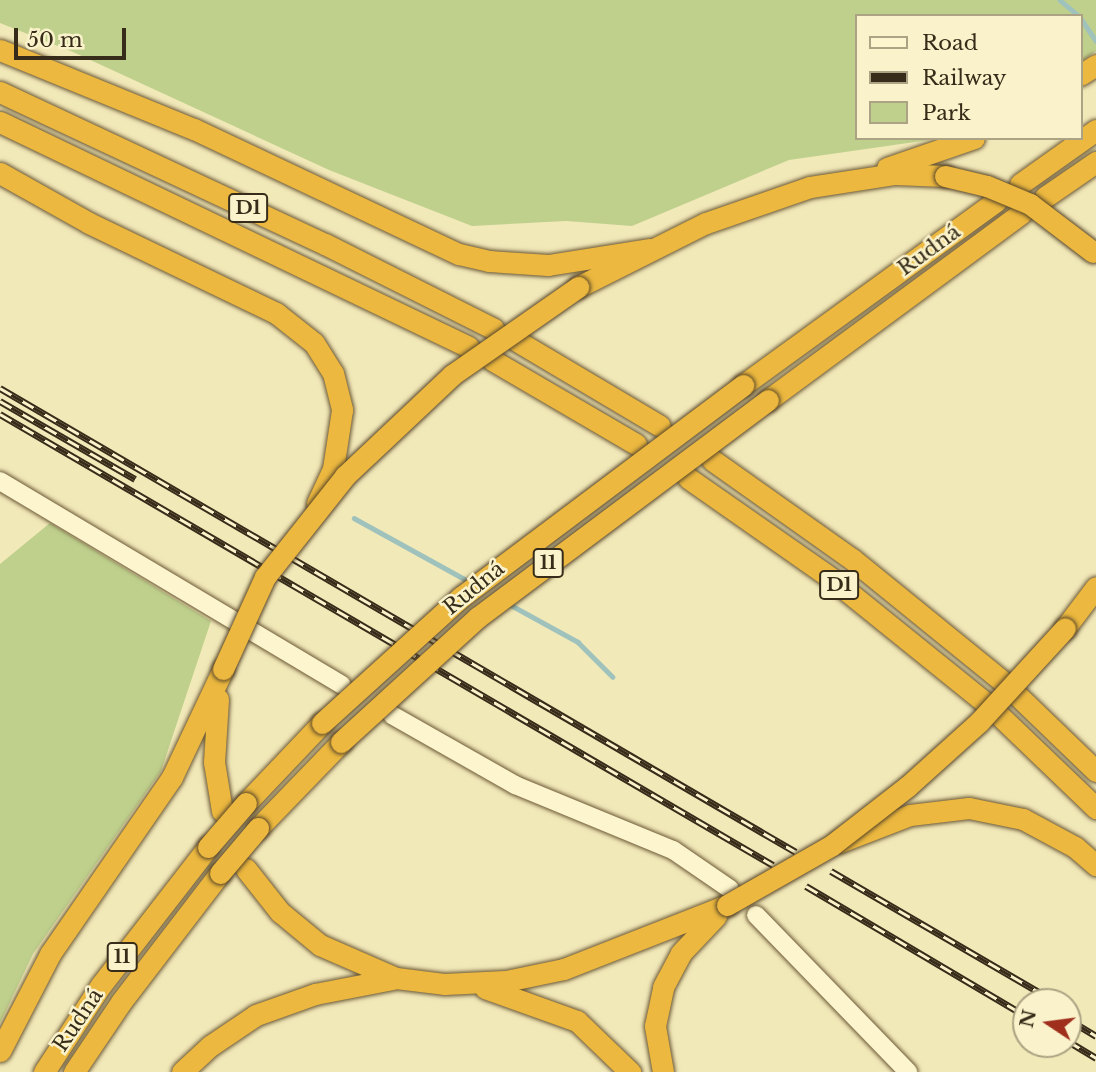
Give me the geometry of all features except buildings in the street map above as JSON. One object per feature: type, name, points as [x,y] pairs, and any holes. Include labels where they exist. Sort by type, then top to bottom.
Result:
[{"type":"highway","points":[[0,50],[194,130],[459,254],[520,265],[569,263],[649,249]]},
{"type":"highway","name":"D1","points":[[0,92],[325,244],[494,328]]},
{"type":"highway","name":"D1","points":[[0,122],[469,347]]},
{"type":"highway","points":[[0,1051],[50,954],[172,777],[265,577],[311,516],[370,450],[452,375],[578,288],[649,249],[734,211],[849,179],[968,140]]},
{"type":"highway","points":[[1020,184],[1082,140]]},
{"type":"highway","points":[[1045,197],[1096,162]]},
{"type":"highway","points":[[0,173],[89,223],[276,313],[314,343],[340,391],[337,452],[311,516]]},
{"type":"highway","points":[[849,179],[895,174],[945,176],[987,186],[1030,204],[1095,253]]},
{"type":"highway","name":"Rudná","points":[[44,1072],[102,985],[208,847],[322,723],[461,597],[743,385],[996,201]]},
{"type":"highway","name":"Rudná","points":[[74,1072],[121,1002],[258,828],[341,742],[478,617],[1022,213]]},
{"type":"highway","points":[[517,341],[660,426]]},
{"type":"highway","points":[[492,360],[636,444]]},
{"type":"highway","name":"D1","points":[[712,460],[852,559],[1002,681]]},
{"type":"highway","name":"D1","points":[[688,478],[832,579],[983,701]]},
{"type":"highway","points":[[832,845],[945,755],[1013,688],[1096,587]]},
{"type":"highway","points":[[222,811],[214,736],[223,669]]},
{"type":"highway","points":[[1019,698],[1096,771]]},
{"type":"highway","points":[[1001,717],[1096,808]]},
{"type":"highway","points":[[182,1072],[210,1046],[256,1015],[315,994],[396,978],[473,984],[565,969],[691,928],[728,897],[832,845],[932,810],[990,810],[1041,827],[1096,865]]},
{"type":"highway","points":[[246,869],[299,930],[342,957],[396,978]]},
{"type":"highway","points":[[663,1072],[655,1026],[658,1006],[691,928]]},
{"type":"highway","points":[[473,984],[577,1021],[629,1072]]},
{"type":"street","points":[[0,481],[342,685]]},
{"type":"street","points":[[393,715],[515,785],[673,850],[728,897]]},
{"type":"street","points":[[756,915],[908,1072]]},
{"type":"green space","points":[[0,0],[1096,0],[1096,51],[1082,61],[1082,14],[855,14],[855,140],[929,140],[789,160],[632,226],[566,221],[472,226],[329,170],[73,52],[0,23]]},
{"type":"green space","points":[[50,523],[211,621],[161,771],[33,954],[0,1023],[0,564]]},
{"type":"waterway","points":[[1060,0],[1077,14]]},
{"type":"waterway","points":[[1082,20],[1096,41]]},
{"type":"waterway","points":[[354,518],[470,582]]},
{"type":"waterway","points":[[509,604],[578,642],[613,677]]},
{"type":"railway","points":[[0,388],[796,852]]},
{"type":"railway","points":[[0,401],[135,479]]},
{"type":"railway","points":[[0,414],[773,865]]},
{"type":"railway","points":[[831,871],[1032,988]]},
{"type":"railway","points":[[806,886],[1012,1008]]},
{"type":"railway","points":[[1082,1028],[1096,1036]]},
{"type":"railway","points":[[1082,1050],[1096,1058]]}]
